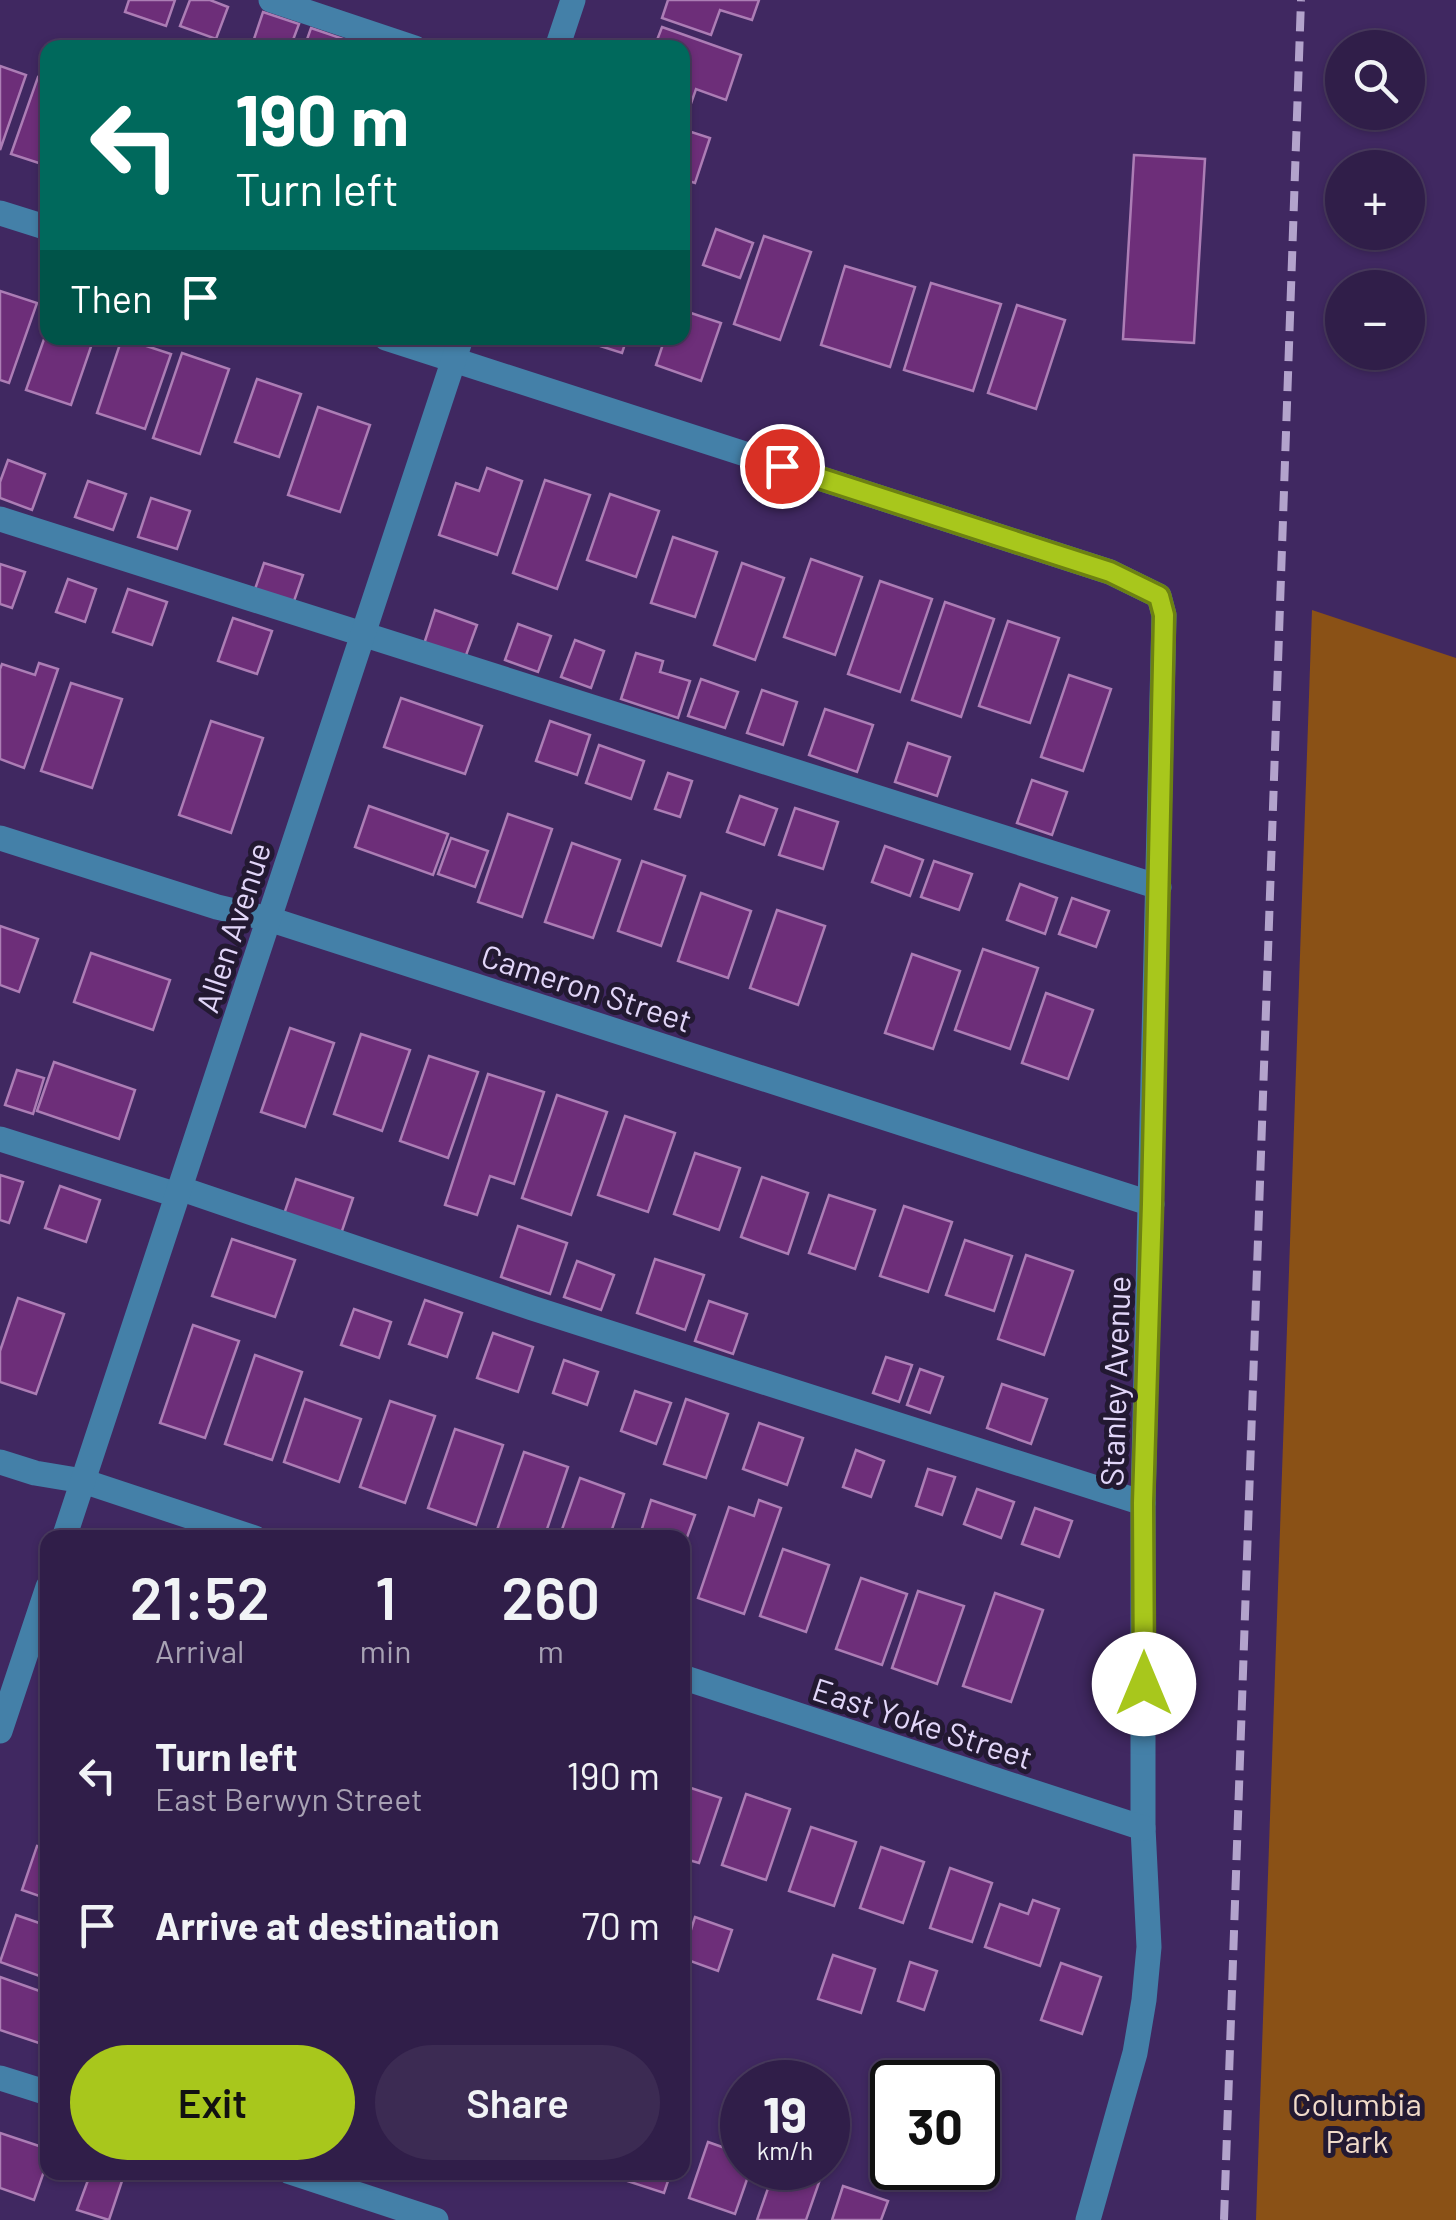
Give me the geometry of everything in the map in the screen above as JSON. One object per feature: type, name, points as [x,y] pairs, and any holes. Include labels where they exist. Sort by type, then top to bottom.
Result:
[{"type":"street","points":[[271,0],[391,40]]},
{"type":"street","points":[[560,40],[572,0]]},
{"type":"street","points":[[0,212],[40,225]]},
{"type":"street","name":"Stanley Avenue","points":[[457,348],[1110,572],[1159,596],[1164,615],[1143,1503],[1148,1947],[1136,2053],[1088,2220]]},
{"type":"street","name":"Allen Avenue","points":[[67,1530],[457,348]]},
{"type":"street","points":[[0,519],[1159,888]]},
{"type":"street","name":"Cameron Street","points":[[0,838],[217,907],[269,919],[1152,1204]]},
{"type":"street","points":[[0,1139],[178,1192],[1143,1503]]},
{"type":"street","points":[[0,1462],[83,1481],[232,1530]]},
{"type":"street","points":[[0,1731],[40,1611]]},
{"type":"street","name":"East Yoke Street","points":[[690,1681],[1144,1828]]},
{"type":"street","points":[[0,2078],[40,2091]]},
{"type":"street","points":[[314,2180],[436,2220]]},
{"type":"green space","name":"Columbia Park","points":[[1312,610],[1456,658],[1456,2220],[1256,2220]]},
{"type":"building","points":[[129,0],[175,0],[166,26],[125,12]]},
{"type":"building","points":[[190,0],[210,0],[228,7],[216,39],[180,26]]},
{"type":"building","points":[[668,0],[759,0],[752,20],[720,10],[711,35],[662,18]]},
{"type":"building","points":[[263,12],[299,24],[293,40],[254,40]]},
{"type":"building","points":[[662,27],[741,55],[726,100],[696,89],[690,106],[690,40],[657,40]]},
{"type":"building","points":[[311,28],[346,40],[307,40]]},
{"type":"building","points":[[0,66],[26,75],[0,150]]},
{"type":"building","points":[[38,77],[40,78],[40,163],[11,154]]},
{"type":"building","points":[[690,132],[710,138],[695,183],[690,181]]},
{"type":"building","points":[[1134,155],[1205,159],[1194,343],[1123,339]]},
{"type":"building","points":[[716,229],[753,243],[740,278],[703,265]]},
{"type":"building","points":[[764,236],[811,252],[780,340],[734,324]]},
{"type":"building","points":[[845,266],[915,287],[890,367],[821,345]]},
{"type":"building","points":[[931,283],[1001,304],[973,391],[904,370]]},
{"type":"building","points":[[0,291],[37,303],[9,383],[0,380]]},
{"type":"building","points":[[1017,305],[1065,320],[1036,409],[988,393]]},
{"type":"building","points":[[690,313],[721,323],[701,381],[656,365],[663,345],[690,345]]},
{"type":"building","points":[[42,345],[92,345],[71,405],[26,390]]},
{"type":"building","points":[[120,345],[143,345],[171,354],[145,429],[97,413]]},
{"type":"building","points":[[597,345],[625,345],[622,353]]},
{"type":"building","points":[[182,353],[229,369],[200,454],[153,438]]},
{"type":"building","points":[[257,379],[301,394],[279,457],[235,442]]},
{"type":"building","points":[[318,407],[370,425],[340,512],[288,495]]},
{"type":"building","points":[[8,460],[45,474],[32,510],[0,498],[0,482]]},
{"type":"building","points":[[487,468],[522,481],[497,555],[439,535],[456,483],[479,491]]},
{"type":"building","points":[[545,480],[590,495],[557,589],[513,573]]},
{"type":"building","points":[[88,481],[126,494],[113,530],[75,517]]},
{"type":"building","points":[[610,494],[659,511],[636,577],[587,560]]},
{"type":"building","points":[[151,498],[190,511],[177,549],[138,537]]},
{"type":"building","points":[[673,537],[717,552],[695,617],[651,603]]},
{"type":"building","points":[[811,559],[862,577],[835,655],[784,637]]},
{"type":"building","points":[[264,563],[303,575],[293,604],[254,592]]},
{"type":"building","points":[[742,563],[784,578],[755,660],[714,645]]},
{"type":"building","points":[[0,564],[25,572],[12,608],[0,604]]},
{"type":"building","points":[[68,579],[96,589],[85,622],[56,612]]},
{"type":"building","points":[[880,581],[932,599],[900,692],[848,674]]},
{"type":"building","points":[[128,589],[167,602],[152,645],[113,632]]},
{"type":"building","points":[[945,602],[994,619],[961,717],[912,700]]},
{"type":"building","points":[[435,610],[477,625],[465,658],[424,644]]},
{"type":"building","points":[[233,618],[272,631],[257,674],[218,661]]},
{"type":"building","points":[[1008,621],[1059,638],[1030,723],[979,706]]},
{"type":"building","points":[[518,624],[551,636],[538,672],[505,660]]},
{"type":"building","points":[[575,640],[604,651],[591,688],[561,677]]},
{"type":"building","points":[[636,653],[663,661],[660,672],[690,681],[678,718],[621,699]]},
{"type":"building","points":[[39,663],[58,669],[24,768],[0,759],[0,669],[2,664],[35,675]]},
{"type":"building","points":[[1069,675],[1111,689],[1083,771],[1041,757]]},
{"type":"building","points":[[701,679],[738,692],[725,728],[688,716]]},
{"type":"building","points":[[71,683],[122,699],[92,788],[41,771]]},
{"type":"building","points":[[762,690],[797,702],[783,745],[747,733]]},
{"type":"building","points":[[401,698],[482,726],[465,774],[384,747]]},
{"type":"building","points":[[825,709],[873,725],[857,772],[809,755]]},
{"type":"building","points":[[211,721],[263,738],[231,833],[179,815]]},
{"type":"building","points":[[550,721],[590,735],[577,775],[536,761]]},
{"type":"building","points":[[908,743],[950,757],[937,796],[895,782]]},
{"type":"building","points":[[599,745],[644,761],[631,799],[586,783]]},
{"type":"building","points":[[668,773],[692,781],[680,817],[655,809]]},
{"type":"building","points":[[1032,780],[1067,792],[1052,835],[1017,823]]},
{"type":"building","points":[[740,796],[777,809],[764,845],[727,832]]},
{"type":"building","points":[[369,806],[448,834],[433,875],[355,847]]},
{"type":"building","points":[[795,808],[838,822],[823,869],[779,855]]},
{"type":"building","points":[[508,814],[552,829],[522,917],[478,902]]},
{"type":"building","points":[[451,838],[488,851],[475,887],[438,874]]},
{"type":"building","points":[[572,843],[620,860],[593,938],[545,922]]},
{"type":"building","points":[[885,846],[923,860],[910,896],[872,882]]},
{"type":"building","points":[[642,861],[685,876],[661,946],[618,931]]},
{"type":"building","points":[[934,861],[972,874],[959,910],[921,897]]},
{"type":"building","points":[[1020,884],[1057,898],[1045,934],[1007,920]]},
{"type":"building","points":[[701,893],[751,911],[728,978],[678,961]]},
{"type":"building","points":[[1072,898],[1109,911],[1096,947],[1059,934]]},
{"type":"building","points":[[777,910],[825,926],[798,1005],[750,988]]},
{"type":"building","points":[[0,926],[38,939],[19,992],[0,985]]},
{"type":"building","points":[[983,949],[1038,968],[1010,1049],[955,1030]]},
{"type":"building","points":[[91,953],[170,980],[153,1030],[74,1002]]},
{"type":"building","points":[[912,954],[960,971],[933,1049],[885,1033]]},
{"type":"building","points":[[1046,993],[1093,1010],[1068,1079],[1022,1063]]},
{"type":"building","points":[[290,1028],[334,1043],[305,1127],[261,1112]]},
{"type":"building","points":[[361,1034],[410,1050],[382,1131],[334,1114]]},
{"type":"building","points":[[429,1056],[478,1072],[448,1158],[400,1141]]},
{"type":"building","points":[[54,1062],[135,1090],[119,1139],[37,1111]]},
{"type":"building","points":[[17,1070],[44,1078],[33,1114],[5,1105]]},
{"type":"building","points":[[488,1074],[544,1092],[514,1184],[490,1176],[477,1215],[445,1205]]},
{"type":"building","points":[[557,1095],[607,1112],[571,1215],[522,1198]]},
{"type":"building","points":[[625,1116],[675,1133],[648,1212],[598,1195]]},
{"type":"building","points":[[695,1153],[740,1168],[719,1230],[674,1214]]},
{"type":"building","points":[[0,1175],[23,1182],[9,1223],[0,1220]]},
{"type":"building","points":[[762,1177],[808,1193],[788,1254],[741,1237]]},
{"type":"building","points":[[296,1179],[353,1198],[341,1234],[284,1214]]},
{"type":"building","points":[[60,1186],[100,1200],[86,1242],[45,1228]]},
{"type":"building","points":[[829,1195],[875,1210],[855,1269],[809,1253]]},
{"type":"building","points":[[904,1206],[952,1222],[928,1292],[880,1276]]},
{"type":"building","points":[[518,1226],[567,1243],[550,1294],[501,1277]]},
{"type":"building","points":[[232,1239],[295,1260],[275,1317],[212,1296]]},
{"type":"building","points":[[965,1240],[1012,1256],[994,1311],[946,1295]]},
{"type":"building","points":[[1026,1255],[1073,1271],[1044,1355],[998,1339]]},
{"type":"building","points":[[655,1259],[704,1275],[685,1330],[637,1313]]},
{"type":"building","points":[[577,1261],[614,1275],[601,1310],[564,1297]]},
{"type":"building","points":[[18,1298],[64,1314],[36,1394],[0,1382],[0,1351]]},
{"type":"building","points":[[425,1300],[462,1313],[447,1357],[409,1344]]},
{"type":"building","points":[[709,1301],[747,1314],[733,1354],[695,1341]]},
{"type":"building","points":[[354,1309],[391,1322],[379,1358],[341,1345]]},
{"type":"building","points":[[193,1325],[239,1341],[205,1438],[160,1423]]},
{"type":"building","points":[[493,1333],[533,1347],[518,1392],[477,1378]]},
{"type":"building","points":[[255,1355],[302,1372],[272,1460],[225,1444]]},
{"type":"building","points":[[886,1357],[912,1365],[899,1402],[873,1393]]},
{"type":"building","points":[[564,1360],[598,1372],[587,1405],[553,1393]]},
{"type":"building","points":[[920,1369],[943,1377],[930,1413],[907,1405]]},
{"type":"building","points":[[1002,1384],[1047,1399],[1031,1444],[987,1428]]},
{"type":"building","points":[[635,1391],[671,1403],[656,1444],[621,1431]]},
{"type":"building","points":[[305,1399],[361,1419],[339,1482],[284,1462]]},
{"type":"building","points":[[686,1399],[728,1414],[706,1478],[664,1464]]},
{"type":"building","points":[[390,1401],[435,1416],[405,1503],[360,1487]]},
{"type":"building","points":[[759,1423],[803,1438],[787,1485],[743,1469]]},
{"type":"building","points":[[455,1429],[503,1445],[476,1525],[428,1508]]},
{"type":"building","points":[[856,1450],[884,1461],[871,1497],[843,1487]]},
{"type":"building","points":[[524,1452],[568,1467],[547,1530],[497,1530]]},
{"type":"building","points":[[928,1469],[955,1477],[942,1515],[916,1506]]},
{"type":"building","points":[[580,1478],[624,1494],[612,1530],[562,1530]]},
{"type":"building","points":[[977,1489],[1014,1502],[1001,1538],[964,1524]]},
{"type":"building","points":[[651,1500],[695,1515],[690,1530],[642,1530]]},
{"type":"building","points":[[759,1500],[781,1508],[744,1614],[698,1598],[729,1507],[754,1516]]},
{"type":"building","points":[[1035,1508],[1072,1521],[1059,1557],[1022,1544]]},
{"type":"building","points":[[783,1549],[829,1565],[806,1632],[760,1616]]},
{"type":"building","points":[[861,1578],[907,1594],[882,1665],[836,1649]]},
{"type":"building","points":[[918,1591],[964,1606],[937,1684],[892,1668]]},
{"type":"building","points":[[995,1593],[1043,1610],[1011,1702],[963,1686]]},
{"type":"building","points":[[690,1788],[721,1798],[699,1863],[690,1860]]},
{"type":"building","points":[[746,1794],[790,1809],[766,1880],[722,1865]]},
{"type":"building","points":[[811,1827],[856,1842],[834,1906],[789,1891]]},
{"type":"building","points":[[37,1846],[40,1847],[40,1896],[22,1890]]},
{"type":"building","points":[[881,1847],[924,1862],[903,1923],[860,1908]]},
{"type":"building","points":[[950,1868],[992,1883],[972,1942],[930,1928]]},
{"type":"building","points":[[1033,1900],[1059,1909],[1040,1966],[985,1947],[1000,1904],[1028,1914]]},
{"type":"building","points":[[16,1915],[40,1923],[40,1976],[0,1962]]},
{"type":"building","points":[[695,1917],[732,1930],[718,1971],[690,1961],[690,1933]]},
{"type":"building","points":[[833,1955],[875,1969],[861,2013],[818,1999]]},
{"type":"building","points":[[910,1962],[937,1971],[924,2010],[898,2001]]},
{"type":"building","points":[[1061,1963],[1101,1977],[1082,2034],[1041,2020]]},
{"type":"building","points":[[0,1977],[40,1991],[40,2043],[0,2030]]},
{"type":"building","points":[[0,2133],[40,2146],[41,2180],[34,2200],[0,2188]]},
{"type":"building","points":[[708,2142],[720,2146],[720,2190],[743,2190],[735,2214],[689,2198]]},
{"type":"building","points":[[88,2180],[122,2181],[109,2220],[77,2210]]},
{"type":"building","points":[[624,2180],[668,2180],[664,2193]]},
{"type":"building","points":[[850,2188],[888,2201],[881,2220],[832,2220],[842,2190]]},
{"type":"building","points":[[767,2190],[816,2190],[806,2220],[757,2220]]},
{"type":"railway","points":[[1224,2220],[1301,0]]},
{"type":"route","points":[[782,466],[1110,572],[1159,596],[1164,615],[1143,1503],[1144,1684]]}]
